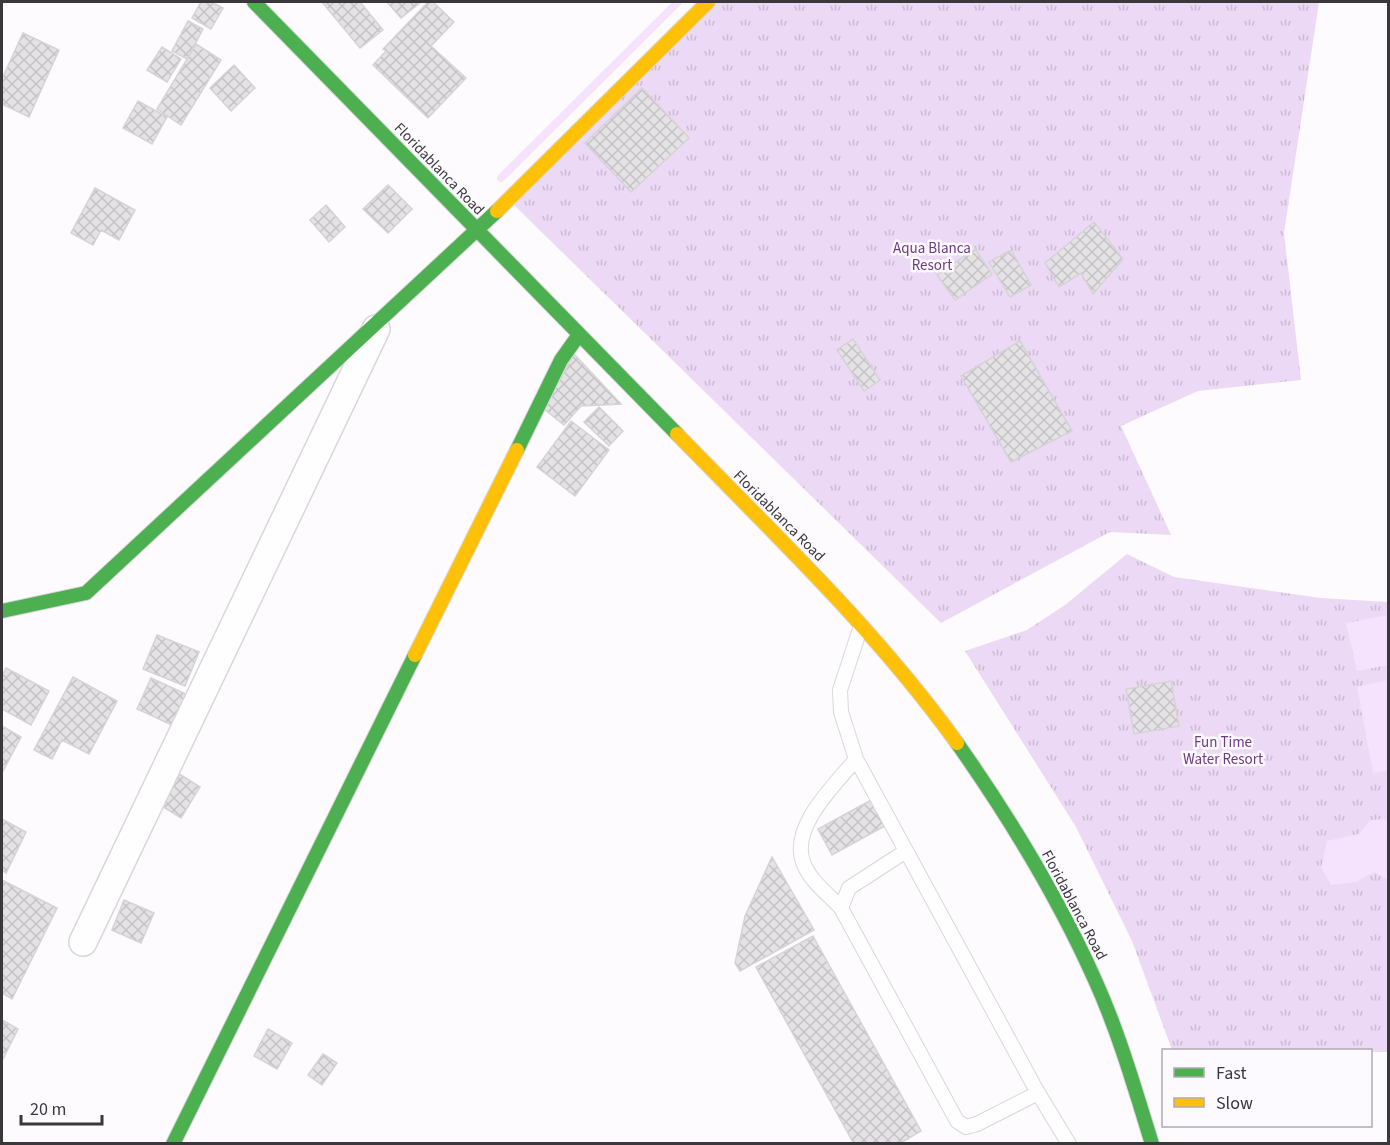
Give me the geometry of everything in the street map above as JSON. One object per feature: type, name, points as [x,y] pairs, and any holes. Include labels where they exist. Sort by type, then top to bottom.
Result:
[{"type":"street","name":"Floridablanca Road","points":[[254,2],[476,232],[829,590],[903,675],[968,758],[1030,857],[1094,980],[1128,1066],[1152,1143]]},
{"type":"street","points":[[2,611],[86,593],[476,232],[708,2]]},
{"type":"street","points":[[83,942],[379,323]]},
{"type":"street","points":[[173,1143],[561,360],[578,336]]},
{"type":"lane","points":[[861,627],[840,690],[841,712],[856,759],[1038,1093],[1069,1143]]},
{"type":"lane","points":[[856,759],[808,818],[801,840],[802,861],[813,879],[841,908],[957,1121],[966,1127],[977,1124],[1038,1093]]},
{"type":"lane","points":[[841,908],[849,888],[906,851]]},
{"type":"green space","name":"Aqua Blanca Resort","points":[[716,2],[1319,2],[1284,233],[1301,380],[1198,391],[1121,426],[1171,535],[1110,532],[941,623],[514,205]]},
{"type":"green space","name":"Fun Time Water Resort","points":[[1127,554],[1174,577],[1321,598],[1388,602],[1388,1052],[1372,1052],[1372,1049],[1172,1049],[1132,941],[1076,827],[965,651],[1027,630],[1065,605]]},
{"type":"shaded area","points":[[1388,615],[1388,665],[1357,671],[1346,623]]},
{"type":"shaded area","points":[[1388,680],[1388,770],[1373,773],[1357,687]]},
{"type":"shaded area","points":[[1385,819],[1388,823],[1388,880],[1374,872],[1356,882],[1331,885],[1321,868],[1327,841],[1359,834],[1370,820]]},
{"type":"building","points":[[201,2],[211,2],[223,8],[211,29],[192,18]]},
{"type":"building","points":[[322,2],[360,2],[383,30],[360,48]]},
{"type":"building","points":[[387,2],[421,2],[401,18]]},
{"type":"building","points":[[428,2],[433,2],[454,22],[431,46],[466,78],[428,118],[373,65],[386,51],[383,49]]},
{"type":"building","points":[[188,21],[203,29],[187,59],[172,51]]},
{"type":"building","points":[[23,33],[59,50],[29,117],[2,104],[2,79]]},
{"type":"building","points":[[196,44],[221,60],[181,125],[157,109]]},
{"type":"building","points":[[162,47],[181,59],[167,82],[147,70]]},
{"type":"building","points":[[234,65],[255,88],[231,111],[210,88]]},
{"type":"building","points":[[642,88],[689,138],[631,192],[585,143]]},
{"type":"building","points":[[138,101],[167,117],[152,144],[123,128]]},
{"type":"building","points":[[388,185],[412,209],[388,233],[363,209]]},
{"type":"building","points":[[95,188],[135,210],[119,240],[101,230],[93,245],[71,233]]},
{"type":"building","points":[[326,205],[345,227],[329,242],[310,220]]},
{"type":"building","points":[[1094,222],[1123,259],[1093,294],[1081,273],[1059,287],[1045,263]]},
{"type":"building","points":[[975,249],[992,274],[955,300],[937,275]]},
{"type":"building","points":[[1011,250],[1031,285],[1010,297],[989,262]]},
{"type":"building","points":[[853,339],[880,380],[864,391],[837,350]]},
{"type":"building","points":[[1020,341],[1072,431],[1011,462],[961,376]]},
{"type":"building","points":[[574,354],[621,404],[581,406],[564,425],[544,409]]},
{"type":"building","points":[[599,407],[623,431],[609,446],[584,422]]},
{"type":"building","points":[[571,421],[609,450],[575,496],[537,467]]},
{"type":"building","points":[[157,635],[199,652],[185,686],[143,669]]},
{"type":"building","points":[[6,668],[49,691],[31,725],[2,709],[2,676]]},
{"type":"building","points":[[73,677],[117,701],[89,754],[62,740],[52,759],[34,750]]},
{"type":"building","points":[[151,678],[188,695],[174,726],[137,709]]},
{"type":"building","points":[[1171,681],[1179,726],[1134,734],[1126,689]]},
{"type":"building","points":[[2,726],[21,737],[3,771],[2,770]]},
{"type":"building","points":[[176,772],[200,787],[181,818],[157,803]]},
{"type":"building","points":[[871,800],[885,826],[832,855],[818,829]]},
{"type":"building","points":[[2,819],[26,832],[6,873],[2,870]]},
{"type":"building","points":[[772,857],[814,930],[740,971],[735,963],[745,916]]},
{"type":"building","points":[[2,880],[57,908],[12,999],[2,993]]},
{"type":"building","points":[[124,900],[154,913],[141,943],[112,930]]},
{"type":"building","points":[[813,936],[921,1131],[899,1144],[854,1144],[756,967]]},
{"type":"building","points":[[2,1020],[18,1029],[2,1061]]},
{"type":"building","points":[[268,1029],[292,1043],[277,1069],[254,1056]]},
{"type":"building","points":[[323,1054],[337,1063],[322,1085],[308,1075]]},
{"type":"waterway","points":[[501,178],[678,2]]},
{"type":"traffic: fast","points":[[254,2],[677,434]]},
{"type":"traffic: fast","points":[[2,611],[86,593],[497,211]]},
{"type":"traffic: fast","points":[[517,450],[561,360],[578,336]]},
{"type":"traffic: fast","points":[[173,1144],[415,655]]},
{"type":"traffic: fast","points":[[957,743],[1032,858],[1081,949],[1112,1020],[1152,1144]]},
{"type":"traffic: slow","points":[[497,211],[708,2]]},
{"type":"traffic: slow","points":[[677,434],[823,583],[893,661],[957,743]]},
{"type":"traffic: slow","points":[[415,655],[517,450]]}]
